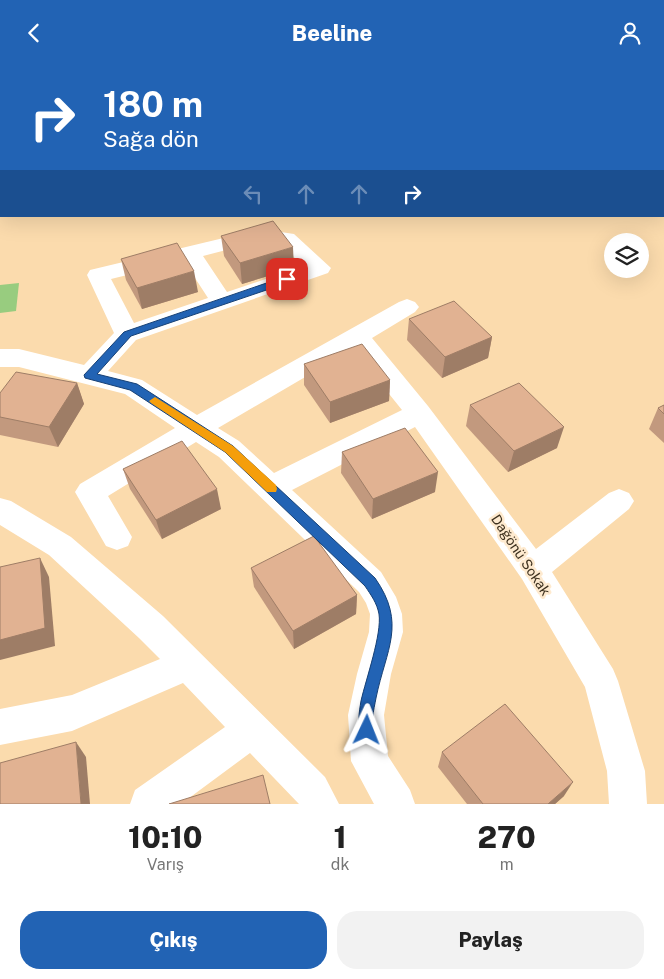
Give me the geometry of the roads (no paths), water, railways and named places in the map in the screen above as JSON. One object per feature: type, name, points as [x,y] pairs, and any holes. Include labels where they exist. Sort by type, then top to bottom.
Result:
[{"type":"street","points":[[89,375],[128,334],[320,268],[286,239],[261,235],[98,275],[128,334]]},
{"type":"street","points":[[190,252],[222,302]]},
{"type":"street","points":[[117,537],[90,492],[196,427],[407,307]]},
{"type":"street","name":"Dağönü Sokak","points":[[356,335],[419,413],[533,569],[601,681],[626,771],[628,804]]},
{"type":"street","points":[[0,358],[19,358],[133,387],[229,449],[370,582],[380,597],[386,614],[386,633],[374,674],[366,715],[370,761],[396,804]]},
{"type":"street","points":[[271,488],[419,413]]},
{"type":"street","points":[[533,569],[619,501]]},
{"type":"street","points":[[6,522],[60,546],[152,627],[312,790],[320,804]]},
{"type":"street","points":[[0,727],[72,713],[188,664]]},
{"type":"street","points":[[149,804],[252,729]]}]
